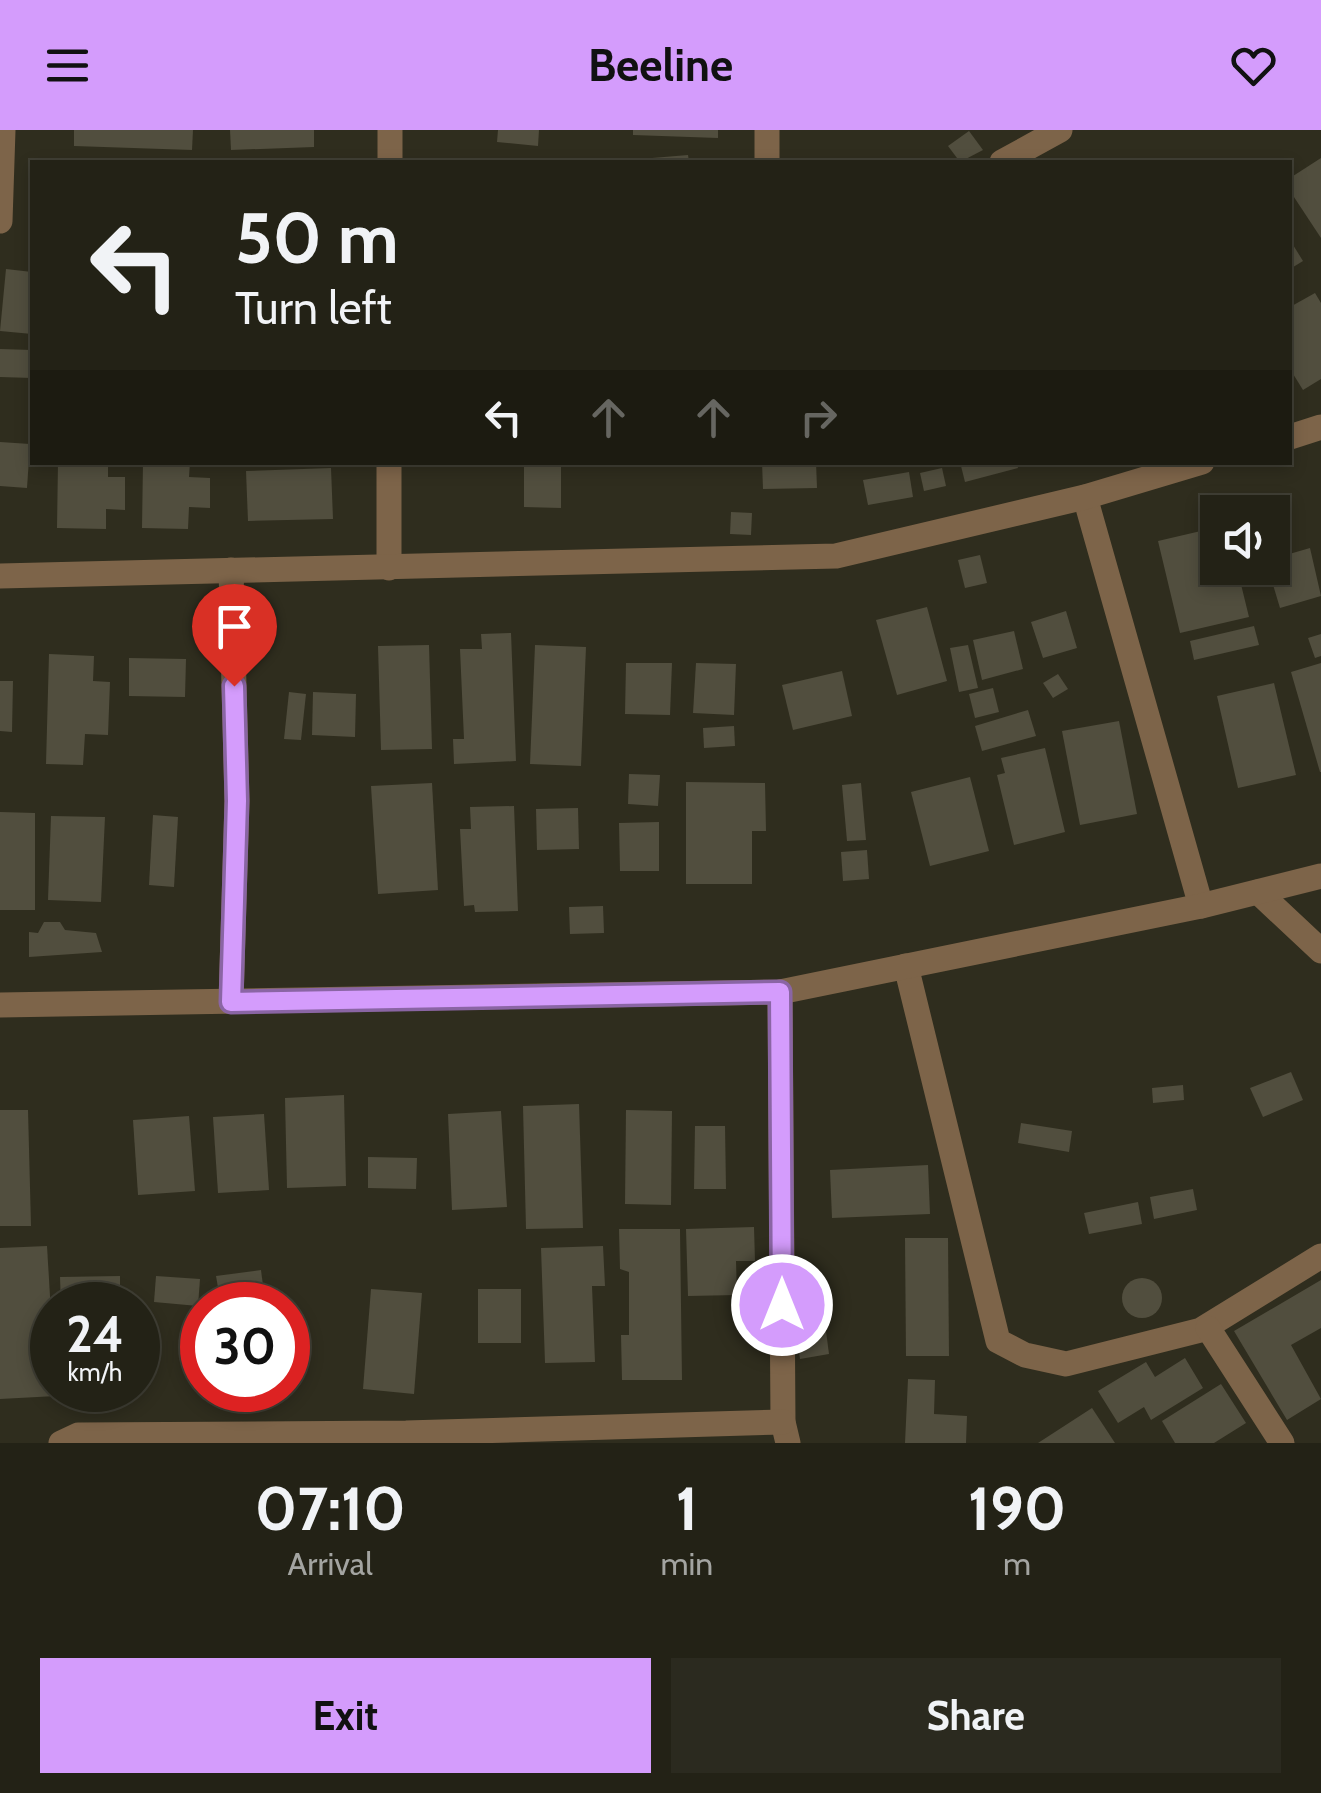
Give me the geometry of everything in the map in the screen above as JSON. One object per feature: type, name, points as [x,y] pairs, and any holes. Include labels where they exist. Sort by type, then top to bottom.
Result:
[{"type":"street","points":[[0,220],[3,130]]},
{"type":"street","points":[[390,130],[390,160]]},
{"type":"street","points":[[767,130],[767,160]]},
{"type":"street","points":[[1006,160],[1060,130]]},
{"type":"street","points":[[1292,435],[1321,428]]},
{"type":"street","points":[[389,465],[389,568]]},
{"type":"street","points":[[0,576],[836,556],[1085,497],[1192,465]]},
{"type":"street","points":[[1085,497],[1202,906]]},
{"type":"street","points":[[231,570],[237,801],[231,1002]]},
{"type":"street","points":[[0,1005],[780,992],[1202,906],[1321,876]]},
{"type":"street","points":[[1258,892],[1321,951]]},
{"type":"street","points":[[906,966],[998,1341],[1025,1355],[1066,1364],[1208,1328],[1321,1256]]},
{"type":"street","points":[[61,1443],[78,1435],[406,1438],[786,1432],[780,992]]},
{"type":"street","points":[[1208,1328],[1282,1443]]},
{"type":"building","points":[[74,130],[193,130],[192,150],[74,146]]},
{"type":"building","points":[[230,130],[314,130],[314,147],[231,150]]},
{"type":"building","points":[[498,130],[539,130],[538,146],[497,142]]},
{"type":"building","points":[[633,130],[718,130],[718,138],[633,135]]},
{"type":"building","points":[[969,131],[983,150],[958,160],[948,146]]},
{"type":"building","points":[[688,155],[689,160],[628,160]]},
{"type":"building","points":[[1321,158],[1321,238],[1292,194],[1292,177]]},
{"type":"building","points":[[1292,243],[1303,261],[1292,268]]},
{"type":"building","points":[[6,269],[30,272],[30,334],[0,331]]},
{"type":"building","points":[[1315,293],[1321,303],[1321,379],[1303,390],[1292,372],[1292,306]]},
{"type":"building","points":[[0,349],[30,350],[30,378],[0,377]]},
{"type":"building","points":[[0,442],[30,444],[27,488],[0,486]]},
{"type":"building","points":[[58,465],[108,465],[108,477],[125,477],[125,510],[106,509],[106,529],[57,528]]},
{"type":"building","points":[[143,465],[190,465],[189,477],[210,478],[210,508],[189,507],[188,529],[142,528]]},
{"type":"building","points":[[762,465],[816,465],[817,488],[763,489]]},
{"type":"building","points":[[961,465],[1018,468],[965,482]]},
{"type":"building","points":[[524,466],[561,467],[561,508],[524,507]]},
{"type":"building","points":[[331,468],[333,519],[248,521],[246,471]]},
{"type":"building","points":[[942,468],[946,486],[924,491],[920,473]]},
{"type":"building","points":[[909,472],[913,497],[868,505],[863,480]]},
{"type":"building","points":[[731,512],[752,513],[751,535],[730,534]]},
{"type":"building","points":[[1200,531],[1200,585],[1241,585],[1249,617],[1180,633],[1158,541]]},
{"type":"building","points":[[1310,548],[1321,596],[1280,608],[1273,585],[1290,585],[1290,554]]},
{"type":"building","points":[[980,555],[987,583],[965,588],[958,560]]},
{"type":"building","points":[[927,607],[947,681],[897,695],[876,620]]},
{"type":"building","points":[[1066,611],[1077,648],[1043,658],[1031,622]]},
{"type":"building","points":[[1254,626],[1259,645],[1194,660],[1190,641]]},
{"type":"building","points":[[1014,631],[1023,669],[982,680],[973,640]]},
{"type":"building","points":[[511,633],[516,761],[454,764],[453,739],[464,739],[460,649],[482,649],[481,634]]},
{"type":"building","points":[[1321,634],[1321,656],[1315,658],[1308,638]]},
{"type":"building","points":[[429,645],[432,749],[381,750],[378,646]]},
{"type":"building","points":[[535,645],[586,647],[581,766],[530,764]]},
{"type":"building","points":[[968,645],[978,688],[959,692],[950,648]]},
{"type":"building","points":[[49,654],[94,656],[93,681],[110,682],[108,735],[85,734],[83,765],[46,764]]},
{"type":"building","points":[[129,658],[186,659],[185,697],[129,696]]},
{"type":"building","points":[[626,663],[672,663],[670,715],[625,714]]},
{"type":"building","points":[[696,663],[736,664],[734,715],[693,713]]},
{"type":"building","points":[[1321,663],[1321,772],[1320,772],[1291,672]]},
{"type":"building","points":[[842,671],[852,716],[793,730],[782,685]]},
{"type":"building","points":[[1058,674],[1068,689],[1053,698],[1043,683]]},
{"type":"building","points":[[0,681],[13,681],[12,732],[0,731]]},
{"type":"building","points":[[1274,683],[1296,775],[1238,788],[1217,696]]},
{"type":"building","points":[[993,688],[999,712],[975,718],[969,694]]},
{"type":"building","points":[[289,692],[306,694],[301,740],[284,739]]},
{"type":"building","points":[[313,692],[356,694],[355,737],[312,735]]},
{"type":"building","points":[[1028,710],[1036,736],[982,751],[975,726]]},
{"type":"building","points":[[1119,721],[1137,814],[1080,825],[1062,731]]},
{"type":"building","points":[[734,726],[735,746],[704,748],[703,728]]},
{"type":"building","points":[[1045,748],[1065,832],[1014,845],[997,775],[1005,773],[1001,758]]},
{"type":"building","points":[[629,774],[660,775],[658,806],[628,804]]},
{"type":"building","points":[[970,777],[989,851],[930,866],[911,792]]},
{"type":"building","points":[[686,782],[765,783],[766,831],[752,831],[752,884],[686,884]]},
{"type":"building","points":[[432,783],[438,890],[378,894],[371,786]]},
{"type":"building","points":[[861,783],[866,840],[847,841],[842,785]]},
{"type":"building","points":[[514,806],[518,911],[475,912],[474,905],[464,906],[460,829],[471,829],[470,807]]},
{"type":"building","points":[[578,808],[579,849],[537,850],[536,809]]},
{"type":"building","points":[[0,812],[35,813],[35,910],[0,910]]},
{"type":"building","points":[[153,815],[178,817],[174,887],[149,885]]},
{"type":"building","points":[[51,816],[105,817],[101,902],[48,900]]},
{"type":"building","points":[[659,822],[659,871],[620,871],[619,823]]},
{"type":"building","points":[[867,850],[869,879],[843,881],[841,852]]},
{"type":"building","points":[[603,906],[604,933],[570,934],[569,907]]},
{"type":"building","points":[[44,922],[60,922],[65,930],[96,933],[102,952],[29,957],[29,932],[38,933]]},
{"type":"building","points":[[1291,1072],[1303,1100],[1263,1117],[1250,1088]]},
{"type":"building","points":[[1183,1085],[1184,1100],[1153,1103],[1152,1088]]},
{"type":"building","points":[[344,1095],[346,1186],[287,1188],[285,1098]]},
{"type":"building","points":[[579,1104],[583,1228],[526,1229],[523,1106]]},
{"type":"building","points":[[0,1110],[28,1110],[31,1226],[0,1226]]},
{"type":"building","points":[[626,1110],[672,1111],[671,1205],[625,1204]]},
{"type":"building","points":[[501,1111],[507,1207],[452,1210],[448,1114]]},
{"type":"building","points":[[264,1114],[269,1190],[218,1193],[213,1117]]},
{"type":"building","points":[[189,1116],[195,1191],[138,1195],[133,1120]]},
{"type":"building","points":[[1021,1123],[1072,1131],[1069,1152],[1018,1143]]},
{"type":"building","points":[[695,1126],[725,1126],[726,1189],[694,1189]]},
{"type":"building","points":[[368,1157],[417,1158],[416,1189],[368,1188]]},
{"type":"building","points":[[928,1165],[930,1214],[832,1218],[830,1170]]},
{"type":"building","points":[[1193,1189],[1197,1210],[1154,1219],[1150,1197]]},
{"type":"building","points":[[1138,1202],[1142,1224],[1089,1234],[1084,1213]]},
{"type":"building","points":[[754,1227],[755,1261],[736,1261],[737,1295],[688,1296],[686,1229]]},
{"type":"building","points":[[619,1229],[680,1229],[682,1380],[622,1380],[621,1335],[629,1335],[629,1272],[620,1269]]},
{"type":"building","points":[[905,1238],[948,1238],[949,1356],[906,1356]]},
{"type":"building","points":[[47,1246],[49,1282],[30,1282],[30,1397],[0,1399],[0,1248]]},
{"type":"building","points":[[603,1246],[605,1286],[592,1286],[595,1362],[545,1363],[541,1248]]},
{"type":"building","points":[[261,1270],[263,1282],[217,1282],[216,1276]]},
{"type":"building","points":[[120,1276],[120,1282],[60,1282],[60,1277]]},
{"type":"building","points":[[156,1276],[200,1279],[180,1282],[180,1304],[160,1303],[160,1282],[156,1282]]},
{"type":"building","points":[[1142,1278],[1156,1284],[1162,1298],[1156,1312],[1142,1318],[1128,1312],[1122,1298],[1128,1284]]},
{"type":"building","points":[[1321,1280],[1321,1328],[1291,1345],[1321,1399],[1287,1420],[1234,1331]]},
{"type":"building","points":[[371,1289],[422,1293],[414,1394],[363,1389]]},
{"type":"building","points":[[478,1289],[521,1289],[521,1343],[478,1343]]},
{"type":"building","points":[[821,1293],[829,1354],[800,1359],[790,1297]]},
{"type":"building","points":[[1185,1358],[1203,1388],[1151,1420],[1144,1407],[1118,1423],[1098,1391],[1146,1362],[1155,1377]]},
{"type":"building","points":[[908,1379],[935,1380],[934,1414],[967,1416],[966,1443],[905,1443]]},
{"type":"building","points":[[1221,1384],[1246,1423],[1214,1443],[1175,1443],[1162,1421]]},
{"type":"building","points":[[1092,1408],[1115,1443],[1038,1443]]},
{"type":"route","points":[[234,686],[237,801],[231,1002],[780,992],[782,1305]]}]
